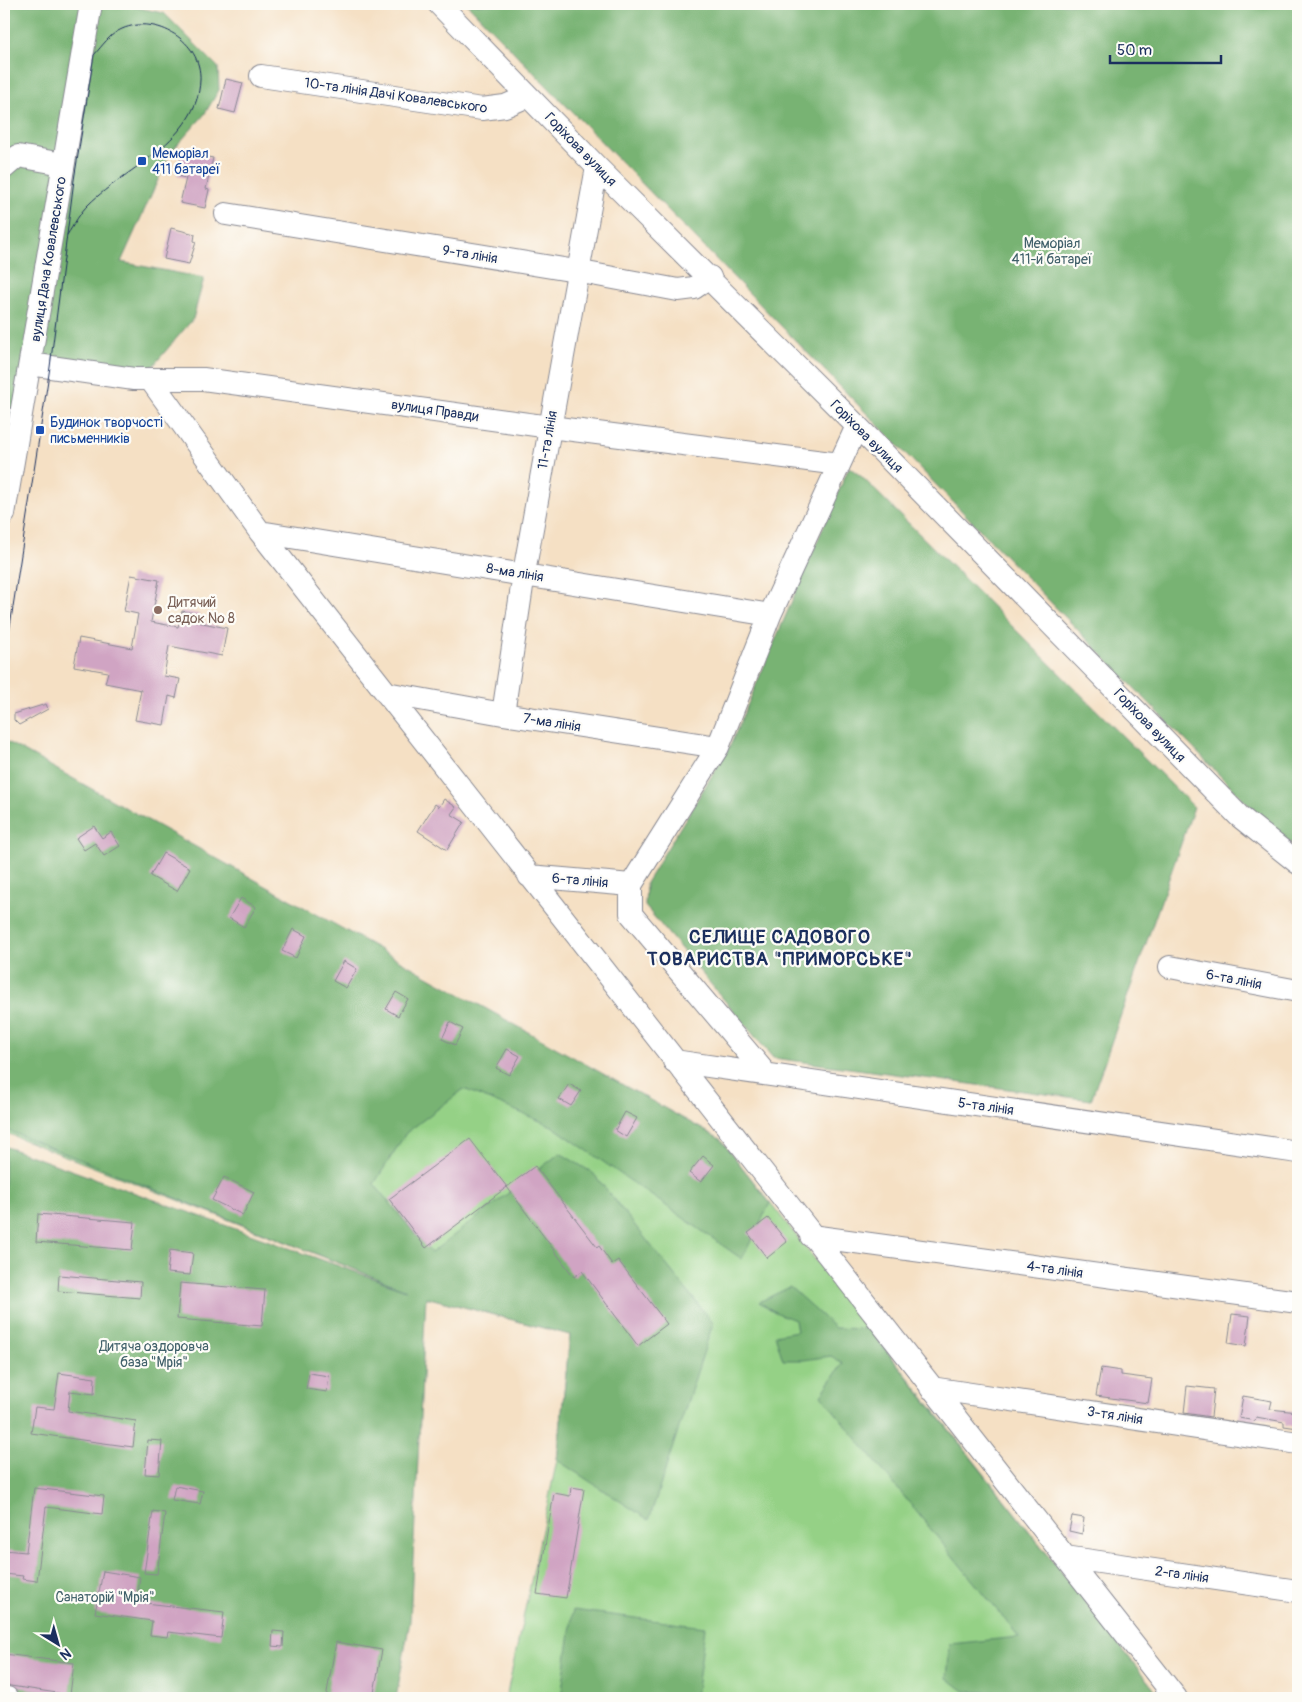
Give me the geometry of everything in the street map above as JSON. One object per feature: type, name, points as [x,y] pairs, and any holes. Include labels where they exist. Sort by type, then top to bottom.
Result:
[{"type":"street","name":"вулиця Дача Ковалевського","points":[[4,514],[91,4]]},
{"type":"street","name":"Горіхова вулиця","points":[[440,4],[597,167],[710,277],[1238,816],[1298,863]]},
{"type":"street","name":"10-та лінія Дачі Ковалевського","points":[[261,76],[482,109],[505,106],[528,96]]},
{"type":"street","points":[[4,168],[18,156],[63,164]]},
{"type":"street","name":"11-та лінія","points":[[503,714],[524,573],[576,271],[597,167]]},
{"type":"street","name":"9-та лінія","points":[[226,214],[576,271],[678,290],[694,288],[710,277]]},
{"type":"street","name":"вулиця Правди","points":[[30,364],[134,379],[203,379],[550,427],[839,464]]},
{"type":"street","points":[[150,379],[260,532],[811,1236],[1176,1698]]},
{"type":"street","points":[[766,1074],[632,914],[631,885],[718,747],[770,615],[857,426]]},
{"type":"street","name":"8-ма лінія","points":[[260,532],[524,573],[770,615]]},
{"type":"street","name":"7-ма лінія","points":[[386,693],[503,714],[718,747]]},
{"type":"street","name":"6-та лінія","points":[[529,876],[631,885]]},
{"type":"street","name":"6-та лінія","points":[[1170,967],[1298,991]]},
{"type":"street","name":"5-та лінія","points":[[674,1061],[1298,1152]]},
{"type":"street","name":"4-та лінія","points":[[811,1236],[1298,1302]]},
{"type":"street","name":"3-тя лінія","points":[[931,1388],[1298,1443]]},
{"type":"street","name":"2-га лінія","points":[[1065,1558],[1298,1591]]},
{"type":"green space","points":[[4,4],[85,4],[4,487]]},
{"type":"green space","points":[[94,4],[120,4],[164,13],[218,67],[219,90],[204,115],[170,153],[121,262],[204,278],[193,319],[146,374],[36,361]]},
{"type":"green space","name":"Меморіал 411-й батареї","points":[[467,4],[1298,4],[1298,849],[1272,829]]},
{"type":"green space","points":[[849,467],[862,477],[1194,807],[1091,1100],[773,1058],[645,906],[646,883],[730,746]]},
{"type":"green space","points":[[4,740],[720,1139],[770,1203],[742,1259],[552,1126],[464,1089],[406,1133],[374,1184],[431,1253],[560,1153],[593,1173],[713,1323],[649,1520],[557,1460],[570,1335],[426,1297],[410,1621],[396,1698],[83,1698],[4,1691],[4,1146],[406,1290],[4,1129]]},
{"type":"green space","points":[[4,898],[720,1139],[1161,1698],[506,1698],[557,1460],[570,1335],[426,1297],[4,1132]]},
{"type":"green space","points":[[790,1287],[835,1328],[869,1329],[1161,1698],[1036,1698],[1032,1694],[964,1691],[947,1678],[950,1644],[1019,1637],[821,1395],[843,1363],[831,1356],[804,1360],[783,1360],[775,1335],[797,1331],[795,1320],[775,1312],[759,1302]]},
{"type":"green space","points":[[573,1610],[705,1627],[696,1698],[561,1698]]},
{"type":"building","points":[[226,79],[243,83],[235,113],[219,109]]},
{"type":"building","points":[[182,152],[213,158],[206,189],[209,190],[205,208],[180,203],[186,178],[177,176]]},
{"type":"building","points":[[171,228],[195,234],[194,241],[196,242],[189,264],[164,259]]},
{"type":"building","points":[[131,575],[159,580],[151,622],[178,627],[182,611],[199,614],[198,622],[227,628],[222,656],[169,646],[164,676],[180,679],[176,698],[169,696],[164,725],[135,720],[141,690],[105,683],[108,672],[74,666],[79,638],[132,648],[138,614],[124,611]]},
{"type":"building","points":[[46,704],[48,709],[19,725],[14,720],[14,714]]},
{"type":"building","points":[[444,799],[456,807],[451,814],[464,822],[447,850],[418,831],[435,804],[439,807]]},
{"type":"building","points":[[94,826],[102,838],[111,832],[120,846],[104,856],[95,843],[84,850],[76,838]]},
{"type":"building","points":[[163,853],[190,868],[177,891],[150,876]]},
{"type":"building","points":[[241,898],[256,907],[244,927],[229,918]]},
{"type":"building","points":[[293,929],[306,936],[296,958],[282,951]]},
{"type":"building","points":[[344,961],[357,969],[346,988],[333,981]]},
{"type":"building","points":[[396,992],[408,999],[398,1016],[386,1009]]},
{"type":"building","points":[[450,1022],[463,1029],[455,1045],[442,1039]]},
{"type":"building","points":[[507,1049],[520,1056],[509,1075],[496,1068]]},
{"type":"building","points":[[569,1084],[581,1091],[571,1106],[559,1099]]},
{"type":"building","points":[[625,1112],[637,1118],[626,1137],[615,1130]]},
{"type":"building","points":[[470,1139],[507,1187],[426,1248],[389,1199]]},
{"type":"building","points":[[703,1156],[714,1165],[701,1182],[689,1173]]},
{"type":"building","points":[[535,1166],[597,1247],[599,1246],[612,1264],[618,1260],[667,1324],[638,1346],[582,1271],[574,1277],[507,1187]]},
{"type":"building","points":[[224,1177],[254,1192],[243,1215],[212,1200]]},
{"type":"building","points":[[38,1214],[135,1222],[132,1250],[36,1242]]},
{"type":"building","points":[[768,1218],[787,1242],[767,1258],[748,1233]]},
{"type":"building","points":[[170,1250],[193,1253],[190,1275],[167,1273]]},
{"type":"building","points":[[59,1275],[141,1282],[140,1298],[58,1291]]},
{"type":"building","points":[[180,1283],[265,1290],[262,1326],[177,1319]]},
{"type":"building","points":[[1232,1314],[1250,1316],[1246,1346],[1228,1343]]},
{"type":"building","points":[[1101,1368],[1121,1371],[1121,1375],[1152,1379],[1148,1403],[1096,1396]]},
{"type":"building","points":[[59,1373],[95,1378],[94,1394],[70,1391],[68,1411],[136,1421],[133,1447],[31,1433],[35,1407],[54,1409]]},
{"type":"building","points":[[309,1373],[329,1376],[327,1392],[306,1389]]},
{"type":"building","points":[[1187,1386],[1214,1389],[1211,1417],[1184,1413]]},
{"type":"building","points":[[1243,1396],[1272,1401],[1270,1409],[1298,1412],[1298,1428],[1284,1426],[1284,1422],[1256,1417],[1255,1421],[1239,1418]]},
{"type":"building","points":[[148,1440],[162,1441],[159,1475],[145,1474]]},
{"type":"building","points":[[175,1486],[203,1491],[200,1504],[172,1500]]},
{"type":"building","points":[[571,1487],[584,1489],[566,1598],[537,1594],[554,1493],[570,1496]]},
{"type":"building","points":[[34,1488],[104,1496],[102,1514],[46,1507],[37,1581],[22,1579],[23,1576],[4,1574],[4,1550],[26,1552]]},
{"type":"building","points":[[153,1511],[165,1513],[157,1574],[144,1573]]},
{"type":"building","points":[[1072,1516],[1084,1518],[1082,1534],[1069,1531]]},
{"type":"building","points":[[103,1571],[140,1577],[137,1602],[224,1612],[221,1638],[168,1632],[167,1637],[150,1635],[152,1621],[95,1613]]},
{"type":"building","points":[[273,1631],[284,1632],[283,1647],[272,1646]]},
{"type":"building","points":[[336,1642],[382,1650],[373,1698],[326,1698]]},
{"type":"building","points":[[4,1654],[74,1663],[70,1695],[4,1685]]},
{"type":"tram line","points":[[4,665],[50,367],[74,180],[94,55],[106,40],[122,29],[135,25],[149,25],[162,28],[174,34],[193,53],[199,66],[200,80],[196,101],[187,119],[174,136],[158,151],[89,204],[67,235]]},
{"type":"place","name":"Меморіал 411 батареї","points":[[142,161]]},
{"type":"place","name":"Будинок творчості письменників","points":[[40,430]]},
{"type":"place","name":"Дитячий садок № 8","points":[[158,610]]},
{"type":"district","name":"СЕЛИЩЕ САДОВОГО ТОВАРИСТВА \"ПРИМОРСЬКЕ\"","points":[[780,947]]},
{"type":"park label","name":"Дитяча оздоровча база \"Мрія\"","points":[[154,1354]]},
{"type":"park label","name":"Санаторій \"Мрія\"","points":[[105,1597]]}]
